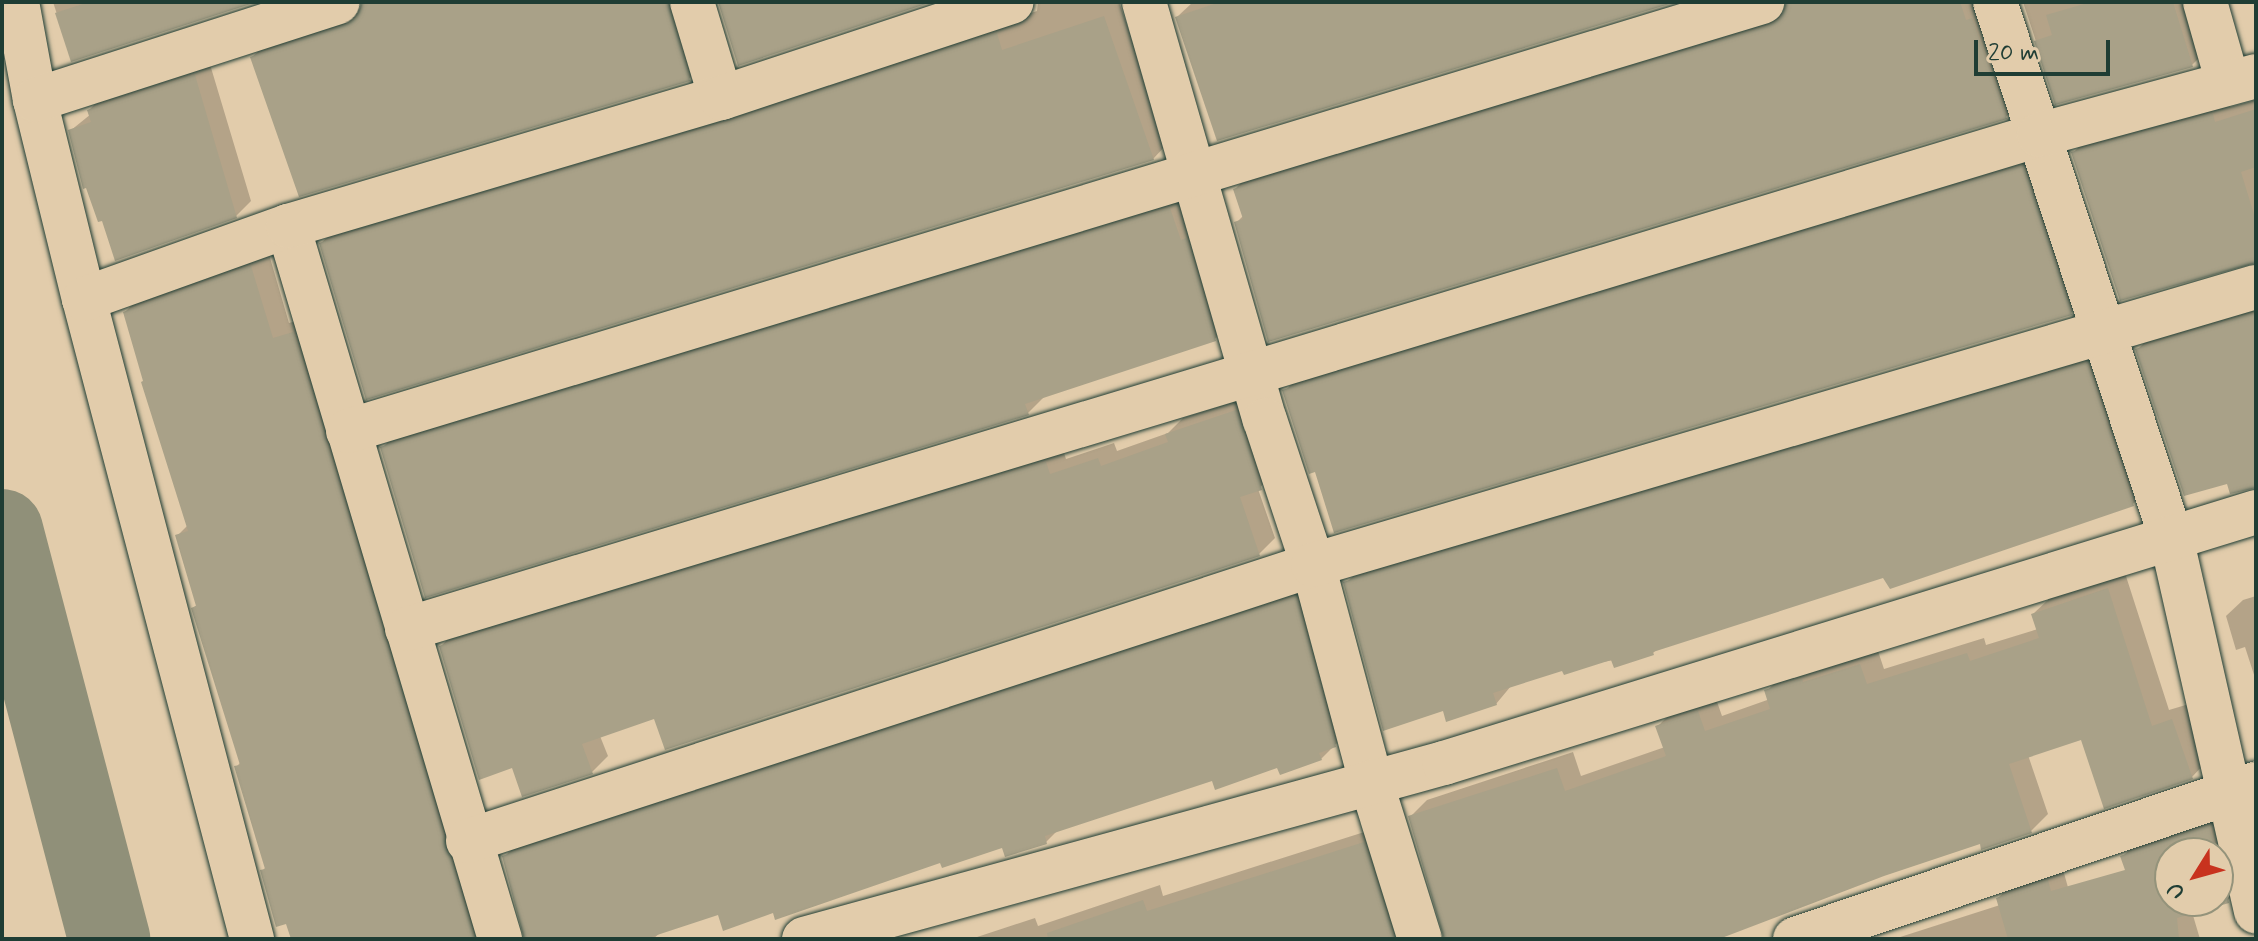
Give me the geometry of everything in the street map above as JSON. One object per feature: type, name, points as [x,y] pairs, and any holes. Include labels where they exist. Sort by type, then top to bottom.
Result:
[{"type":"street","points":[[17,2],[35,100],[84,299],[252,939]]},
{"type":"street","points":[[35,100],[338,2]]},
{"type":"street","points":[[692,2],[721,98]]},
{"type":"street","points":[[84,299],[288,226],[721,98],[1012,2]]},
{"type":"street","points":[[1144,2],[1252,372],[1313,565],[1371,782],[1420,939]]},
{"type":"street","points":[[348,431],[1762,2]]},
{"type":"street","points":[[1995,2],[2171,537],[2242,788],[2256,911]]},
{"type":"street","points":[[407,629],[2039,135],[2242,80],[2205,2]]},
{"type":"street","points":[[288,226],[468,841],[500,939]]},
{"type":"street","points":[[468,841],[1313,565],[2256,287]]},
{"type":"street","points":[[804,939],[1371,782],[2256,512]]},
{"type":"street","points":[[1795,939],[2051,856],[2242,788]]},
{"type":"building","points":[[89,2],[257,2],[71,62],[55,13]]},
{"type":"building","points":[[362,2],[668,2],[690,81],[299,197],[250,57],[346,25],[357,18]]},
{"type":"building","points":[[718,2],[932,2],[738,66]]},
{"type":"building","points":[[1220,2],[1676,2],[1217,141],[1175,17]]},
{"type":"building","points":[[1786,2],[1960,2],[1966,20],[1972,18],[2007,119],[1268,342],[1234,222],[1243,219],[1233,189],[1769,26],[1781,18]]},
{"type":"building","points":[[2091,2],[2173,2],[2193,67],[2055,105],[2034,41],[2052,35],[2046,15]]},
{"type":"building","points":[[1104,16],[1154,160],[366,400],[319,243],[729,122],[997,33],[1002,50]]},
{"type":"building","points":[[195,75],[237,218],[115,261],[102,221],[98,222],[86,188],[83,189],[68,130],[91,122],[87,110]]},
{"type":"building","points":[[2256,109],[2256,167],[2241,172],[2256,221],[2256,263],[2120,301],[2071,152],[2213,114],[2215,122]]},
{"type":"building","points":[[2023,166],[2072,315],[1334,533],[1315,472],[1309,474],[1282,390]]},
{"type":"building","points":[[1170,208],[1181,240],[1186,238],[1216,341],[1025,404],[1029,415],[425,598],[380,447]]},
{"type":"building","points":[[251,266],[273,338],[293,332],[474,938],[291,939],[286,924],[276,927],[260,870],[265,869],[234,766],[240,765],[191,608],[196,606],[175,535],[188,531],[141,382],[123,312]]},
{"type":"building","points":[[2256,313],[2256,488],[2230,494],[2227,484],[2184,496],[2135,349]]},
{"type":"building","points":[[2087,363],[2134,506],[1890,589],[1883,578],[1653,652],[1654,655],[1614,668],[1611,660],[1564,675],[1562,671],[1493,693],[1497,705],[1446,722],[1443,711],[1383,731],[1343,582]]},
{"type":"building","points":[[1236,410],[1262,490],[1240,497],[1260,556],[665,750],[654,719],[582,744],[593,774],[522,797],[512,768],[479,780],[439,646],[1046,462],[1050,474],[1098,458],[1101,466],[1168,442],[1165,434]]},
{"type":"building","points":[[2108,588],[2152,726],[2172,719],[2193,779],[2104,809],[2081,740],[2009,764],[2032,833],[1981,850],[1980,844],[1884,876],[1719,939],[1444,939],[1408,816],[1557,768],[1565,791],[1666,756],[1655,726],[1698,711],[1705,731],[1770,709],[1764,690],[1802,679],[1803,682],[1860,664],[1867,684],[1967,653],[1970,661],[2039,638],[2031,614]]},
{"type":"building","points":[[1296,597],[1336,747],[1319,753],[1322,760],[1280,775],[1277,768],[1215,790],[1212,781],[1045,836],[1047,844],[1005,857],[1002,848],[942,868],[940,863],[775,920],[773,913],[723,931],[718,915],[645,939],[524,939],[502,856]]},
{"type":"building","points":[[2209,826],[2212,837],[2176,837]]},
{"type":"building","points":[[1364,842],[1394,939],[1048,939],[1047,933],[1143,900],[1147,911]]},
{"type":"building","points":[[2154,845],[2154,917],[2180,917],[2177,918],[2179,939],[2008,939],[1996,898],[2048,880],[2051,891],[2125,870],[2120,856]]},
{"type":"waterway","points":[[2,530],[109,939]]}]
